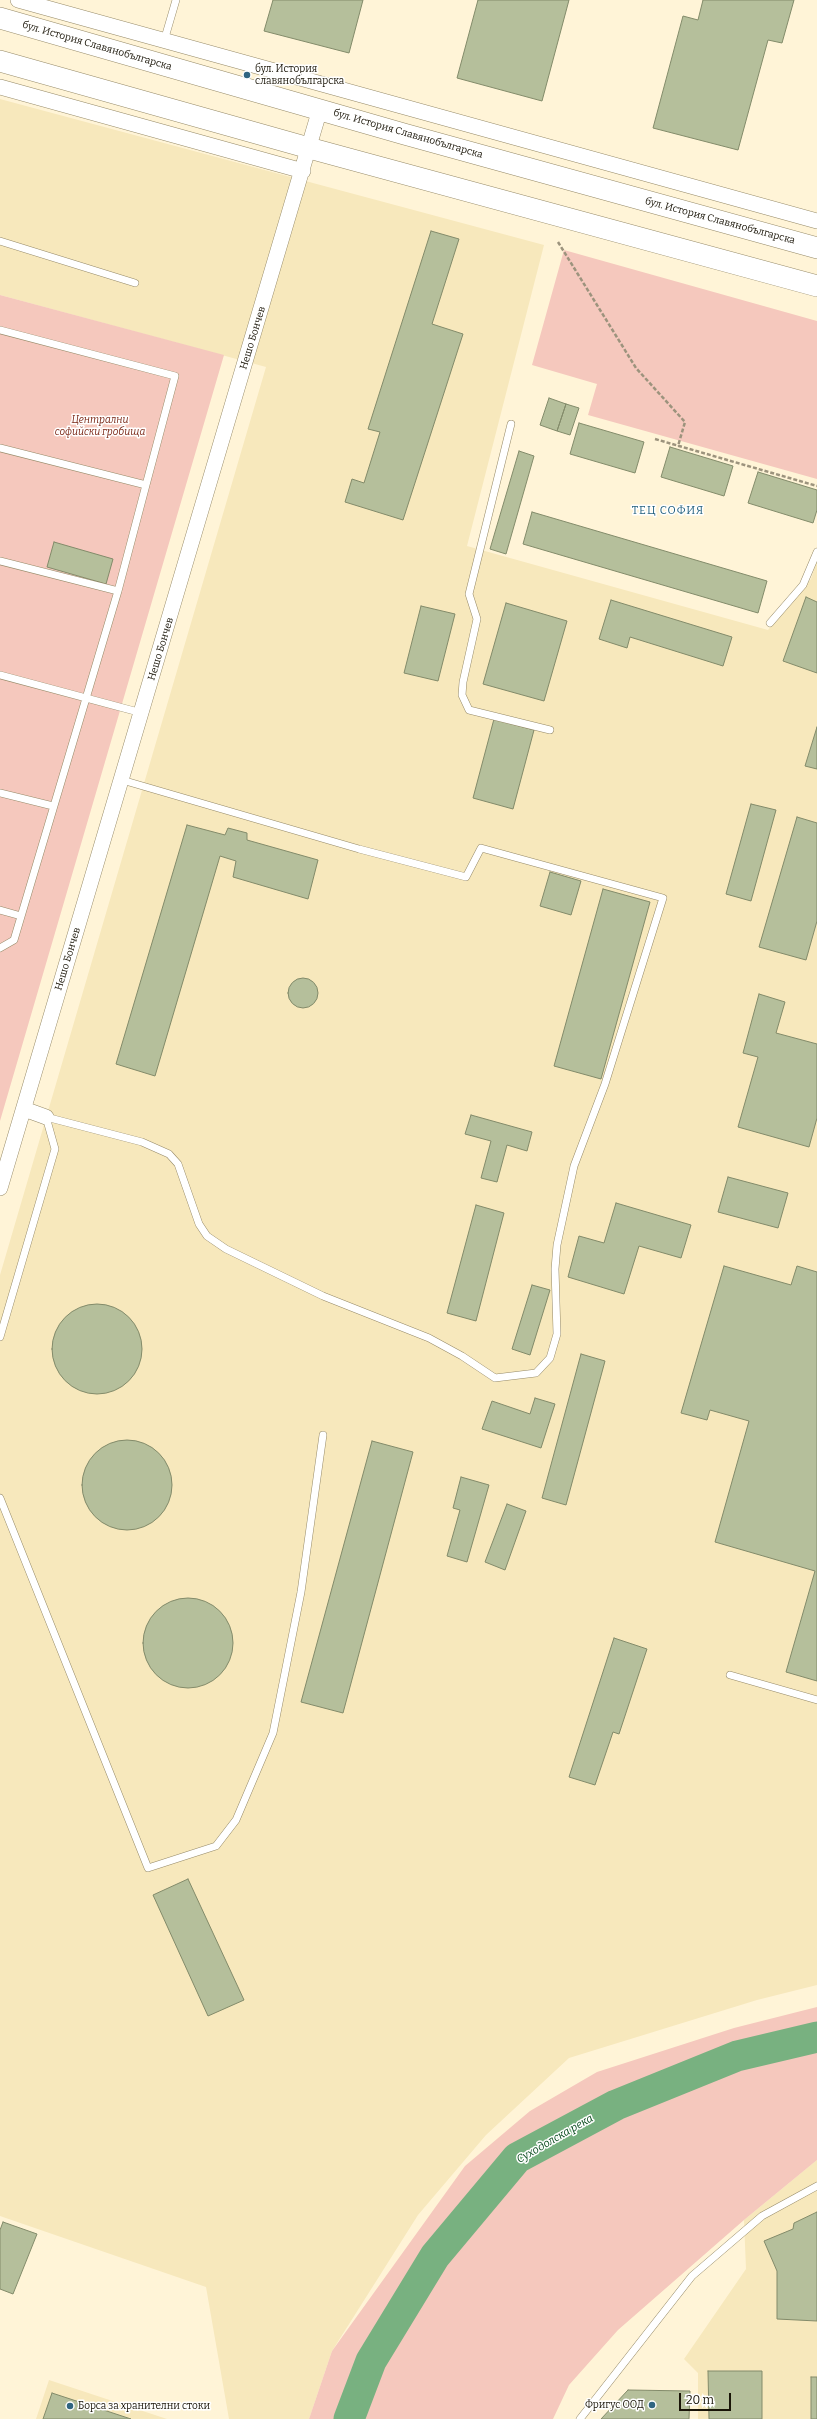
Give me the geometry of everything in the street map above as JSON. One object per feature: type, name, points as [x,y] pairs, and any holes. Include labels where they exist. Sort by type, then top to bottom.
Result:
[{"type":"main road","name":"бул. История Славянобългарска","points":[[0,18],[817,248]]},
{"type":"main road","points":[[0,61],[309,148],[817,286]]},
{"type":"street","points":[[18,0],[817,221]]},
{"type":"street","points":[[0,86],[303,171]]},
{"type":"street","name":"Нешо Бончев","points":[[0,1188],[303,171],[320,109]]},
{"type":"street","points":[[24,1109],[46,1117]]},
{"type":"lane","points":[[164,41],[175,1],[167,0]]},
{"type":"lane","points":[[0,241],[135,283]]},
{"type":"lane","points":[[0,330],[175,376],[118,591],[14,940],[0,948]]},
{"type":"lane","points":[[511,424],[469,594],[477,619],[462,682],[462,695],[469,710],[550,730]]},
{"type":"lane","points":[[0,448],[146,485]]},
{"type":"lane","points":[[770,623],[804,585],[817,552]]},
{"type":"lane","points":[[0,561],[118,591]]},
{"type":"lane","points":[[0,675],[142,713]]},
{"type":"lane","points":[[46,1117],[142,1142],[169,1154],[178,1164],[199,1224],[207,1236],[226,1249],[335,1301],[429,1338],[462,1356],[495,1378],[536,1373],[550,1358],[557,1334],[555,1269],[557,1245],[574,1166],[605,1084],[663,898],[481,848],[466,877],[359,849],[122,780]]},
{"type":"lane","points":[[0,793],[53,806]]},
{"type":"lane","points":[[0,910],[21,916]]},
{"type":"lane","points":[[0,1337],[55,1149],[46,1117]]},
{"type":"lane","points":[[0,1498],[148,1868],[216,1846],[236,1820],[273,1733],[301,1592],[323,1435]]},
{"type":"lane","points":[[730,1675],[817,1700]]},
{"type":"lane","points":[[580,2419],[692,2276],[762,2216],[817,2186]]},
{"type":"path","points":[[558,242],[636,368],[685,422],[678,446]]},
{"type":"path","points":[[655,439],[817,486]]},
{"type":"shaded area","points":[[0,99],[544,245],[467,546],[768,630],[811,579],[817,560],[817,1985],[757,2000],[569,2058],[486,2135],[418,2215],[332,2351],[309,2419],[229,2419],[206,2287],[0,2216],[0,1275],[266,367],[0,295]]},
{"type":"shaded area","points":[[817,2160],[817,2419],[698,2419],[698,2373],[684,2359],[746,2269],[744,2220]]},
{"type":"shaded area","points":[[49,2380],[167,2419],[36,2419]]},
{"type":"green space","points":[[564,250],[817,321],[817,479],[588,415],[597,384],[532,365]]},
{"type":"green space","name":"Централни софийски гробища","points":[[0,295],[224,355],[0,1121]]},
{"type":"green space","points":[[817,2007],[817,2160],[744,2220],[618,2330],[569,2385],[553,2419],[309,2419],[332,2351],[465,2166],[530,2111],[597,2072],[734,2028]]},
{"type":"building","points":[[273,0],[363,0],[349,53],[264,31]]},
{"type":"building","points":[[478,0],[569,0],[542,101],[457,78]]},
{"type":"building","points":[[703,0],[794,0],[782,43],[768,40],[738,150],[653,128],[683,16],[698,20]]},
{"type":"building","points":[[431,231],[459,239],[432,324],[463,334],[403,520],[345,502],[352,479],[364,483],[380,432],[368,429]]},
{"type":"building","points":[[549,398],[566,404],[557,431],[540,425]]},
{"type":"building","points":[[566,404],[579,408],[570,435],[557,431]]},
{"type":"building","points":[[579,423],[644,442],[635,473],[570,454]]},
{"type":"building","points":[[670,447],[733,466],[724,496],[661,477]]},
{"type":"building","points":[[519,451],[534,456],[506,554],[490,549]]},
{"type":"building","points":[[758,472],[817,490],[817,510],[813,523],[748,503]]},
{"type":"building","points":[[532,512],[767,581],[758,613],[523,544]]},
{"type":"building","points":[[54,542],[113,559],[106,584],[47,567]]},
{"type":"building","points":[[806,597],[817,602],[817,673],[783,661]]},
{"type":"building","points":[[611,600],[732,637],[723,666],[630,637],[627,648],[599,639]]},
{"type":"building","points":[[506,603],[567,621],[544,701],[483,684]]},
{"type":"building","points":[[421,606],[455,614],[438,681],[404,673]]},
{"type":"building","points":[[494,719],[534,730],[513,809],[473,798]]},
{"type":"building","points":[[817,727],[817,769],[805,766]]},
{"type":"building","points":[[751,804],[776,810],[751,901],[726,894]]},
{"type":"building","points":[[797,817],[817,823],[817,921],[806,960],[759,947]]},
{"type":"building","points":[[187,825],[225,835],[228,828],[247,833],[247,840],[318,860],[308,899],[233,877],[236,861],[220,856],[155,1076],[116,1064]]},
{"type":"building","points":[[550,872],[581,881],[571,915],[540,906]]},
{"type":"building","points":[[603,889],[650,902],[601,1079],[554,1066]]},
{"type":"building","points":[[303,978],[314,982],[318,993],[314,1004],[303,1008],[292,1004],[288,993],[292,982]]},
{"type":"building","points":[[759,994],[785,1002],[776,1033],[817,1044],[817,1118],[809,1147],[738,1127],[758,1057],[743,1053]]},
{"type":"building","points":[[471,1115],[532,1132],[527,1151],[507,1145],[497,1182],[481,1178],[491,1141],[465,1134]]},
{"type":"building","points":[[728,1177],[788,1193],[778,1228],[718,1212]]},
{"type":"building","points":[[616,1203],[691,1225],[681,1258],[639,1246],[624,1294],[568,1277],[579,1236],[604,1243]]},
{"type":"building","points":[[476,1205],[504,1213],[476,1321],[447,1313]]},
{"type":"building","points":[[724,1266],[791,1285],[797,1266],[817,1272],[817,1681],[786,1672],[815,1571],[715,1542],[749,1421],[710,1410],[707,1420],[681,1413]]},
{"type":"building","points":[[532,1285],[550,1290],[530,1355],[512,1349]]},
{"type":"building","points":[[97,1304],[114,1308],[129,1317],[138,1332],[142,1349],[138,1366],[129,1381],[114,1390],[97,1394],[80,1390],[65,1381],[56,1366],[52,1349],[56,1332],[65,1317],[80,1308]]},
{"type":"building","points":[[581,1354],[605,1361],[566,1505],[542,1498]]},
{"type":"building","points":[[535,1398],[555,1404],[541,1448],[482,1429],[492,1401],[530,1414]]},
{"type":"building","points":[[127,1440],[144,1444],[159,1453],[168,1468],[172,1485],[168,1502],[159,1517],[144,1526],[127,1530],[110,1526],[95,1517],[86,1502],[82,1485],[86,1468],[95,1453],[110,1444]]},
{"type":"building","points":[[372,1441],[413,1452],[343,1713],[301,1702]]},
{"type":"building","points":[[461,1477],[489,1485],[467,1562],[447,1556],[460,1510],[453,1508]]},
{"type":"building","points":[[507,1504],[526,1511],[505,1570],[485,1562]]},
{"type":"building","points":[[188,1598],[205,1602],[220,1611],[229,1626],[233,1643],[229,1660],[220,1675],[205,1684],[188,1688],[171,1684],[156,1675],[147,1660],[143,1643],[147,1626],[156,1611],[171,1602]]},
{"type":"building","points":[[614,1638],[647,1649],[619,1734],[613,1732],[595,1785],[569,1777]]},
{"type":"building","points":[[188,1879],[244,2000],[208,2016],[153,1895]]},
{"type":"building","points":[[817,2212],[817,2321],[777,2319],[777,2271],[764,2241],[793,2229],[794,2223]]},
{"type":"building","points":[[3,2222],[37,2234],[13,2294],[0,2289],[0,2230]]},
{"type":"building","points":[[708,2371],[762,2371],[762,2419],[709,2419]]},
{"type":"building","points":[[811,2377],[817,2377],[817,2419],[811,2419]]},
{"type":"building","name":"Фригус ООД","points":[[628,2390],[690,2391],[689,2419],[601,2419]]},
{"type":"building","name":"Борса за хранителни стоки","points":[[52,2393],[131,2419],[43,2419]]},
{"type":"waterway","name":"Суходолска река","points":[[349,2419],[371,2361],[435,2256],[517,2158],[616,2105],[737,2056],[817,2037]]},
{"type":"place","name":"бул. История славянобългарска","points":[[247,75]]},
{"type":"place","name":"Фригус ООД","points":[[652,2405]]},
{"type":"place","name":"Борса за хранителни стоки","points":[[70,2406]]},
{"type":"district","name":"ТЕЦ СОФИЯ","points":[[668,511]]}]
